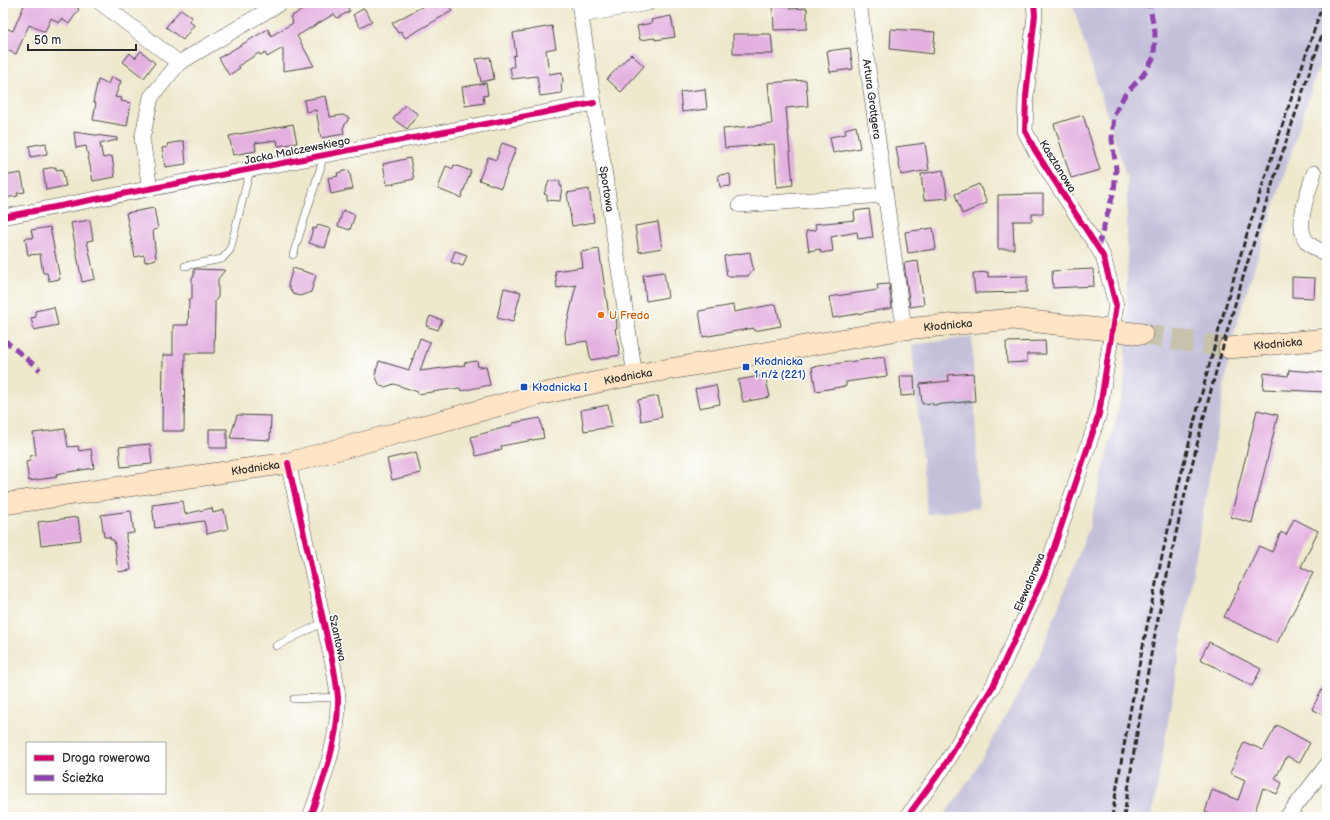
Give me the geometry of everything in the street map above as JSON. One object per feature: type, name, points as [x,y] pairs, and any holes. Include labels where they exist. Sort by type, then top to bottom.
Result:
[{"type":"main road","name":"Kłodnicka","points":[[3,504],[288,463],[537,395],[904,328],[1013,319],[1142,334]]},
{"type":"main road","name":"Kłodnicka","points":[[1229,348],[1327,339]]},
{"type":"street","points":[[101,3],[179,63]]},
{"type":"street","points":[[150,189],[142,139],[151,96],[179,63],[280,3]]},
{"type":"street","points":[[580,9],[648,3]]},
{"type":"street","name":"Artura Grottgera","points":[[859,3],[904,328]]},
{"type":"street","name":"Kasztanowa","points":[[1034,3],[1035,15],[1026,96],[1025,131],[1036,152],[1103,256],[1116,305],[1111,330]]},
{"type":"street","name":"Sportowa","points":[[580,9],[635,376]]},
{"type":"street","name":"Jacka Malczewskiego","points":[[3,217],[594,102]]},
{"type":"street","points":[[1314,173],[1303,213],[1302,230],[1307,243],[1327,254]]},
{"type":"street","points":[[740,205],[885,195]]},
{"type":"street","name":"Elewatorowa","points":[[907,817],[943,768],[993,686],[1046,574],[1099,414],[1111,330]]},
{"type":"street","name":"Szantowa","points":[[288,463],[333,664],[338,697],[337,721],[333,747],[310,817]]},
{"type":"street","points":[[1287,817],[1327,765]]},
{"type":"lane","points":[[293,255],[321,166],[322,156]]},
{"type":"lane","points":[[185,266],[222,259],[230,250],[250,170]]},
{"type":"lane","points":[[276,646],[324,622]]},
{"type":"lane","points":[[294,699],[338,697]]},
{"type":"shaded area","points":[[1072,3],[1327,3],[1327,40],[1233,335],[1152,817],[943,817],[971,777],[1038,659],[1089,528],[1124,386],[1127,316],[1127,179]]},
{"type":"shaded area","points":[[972,337],[979,508],[927,514],[912,345]]},
{"type":"building","points":[[25,3],[71,3],[79,9],[69,24],[62,19],[59,23],[51,18],[45,32],[29,25],[16,54],[3,48],[3,34],[6,28],[13,31]]},
{"type":"building","points":[[315,3],[355,3],[347,7],[350,11],[337,18],[334,14],[297,36],[314,66],[283,71],[283,48],[267,57],[265,53],[260,55],[259,53],[238,66],[240,68],[229,75],[219,58],[268,29],[271,36],[293,23],[290,17]]},
{"type":"building","points":[[429,3],[448,3],[452,11],[405,38],[401,31],[398,33],[392,23]]},
{"type":"building","points":[[773,6],[790,6],[790,9],[807,8],[807,29],[774,30]]},
{"type":"building","points":[[364,8],[372,21],[360,27],[353,15]]},
{"type":"building","points":[[181,9],[192,17],[189,21],[194,25],[183,40],[166,27]]},
{"type":"building","points":[[671,16],[675,37],[655,40],[655,38],[640,40],[637,26],[652,23],[651,20]]},
{"type":"building","points":[[552,26],[556,48],[546,50],[549,74],[562,72],[562,93],[540,96],[537,76],[512,79],[510,67],[514,67],[513,56],[516,55],[513,33]]},
{"type":"building","points":[[891,29],[935,32],[933,54],[890,49]]},
{"type":"building","points":[[733,34],[771,34],[773,54],[733,54]]},
{"type":"building","points":[[850,48],[853,69],[830,72],[827,51]]},
{"type":"building","points":[[141,51],[155,63],[144,78],[123,62],[130,53],[135,58]]},
{"type":"building","points":[[631,54],[644,66],[621,92],[607,79]]},
{"type":"building","points":[[490,57],[494,79],[481,82],[476,59]]},
{"type":"building","points":[[111,77],[121,81],[115,97],[122,98],[121,101],[131,103],[127,126],[93,120],[96,103],[93,102],[98,80],[108,84]]},
{"type":"building","points":[[806,80],[808,106],[786,108],[793,185],[777,187],[774,144],[725,148],[723,129],[772,124],[768,83]]},
{"type":"building","points":[[486,83],[488,95],[483,96],[484,103],[465,106],[462,87]]},
{"type":"building","points":[[705,89],[707,109],[682,112],[680,92]]},
{"type":"building","points":[[326,96],[330,117],[343,115],[349,118],[343,128],[344,134],[321,138],[316,110],[306,112],[304,100]]},
{"type":"building","points":[[405,105],[418,114],[407,129],[393,119]]},
{"type":"building","points":[[1083,115],[1100,170],[1071,178],[1054,124]]},
{"type":"building","points":[[293,124],[297,143],[278,146],[277,140],[255,143],[256,151],[233,155],[229,136]]},
{"type":"building","points":[[856,126],[860,148],[833,153],[830,137],[846,134],[845,129]]},
{"type":"building","points":[[74,132],[117,138],[117,140],[100,144],[103,158],[112,156],[115,177],[93,181],[86,146],[76,148]]},
{"type":"building","points":[[184,141],[186,164],[165,167],[162,148],[168,147],[167,144]]},
{"type":"building","points":[[46,143],[47,154],[31,157],[29,146]]},
{"type":"building","points":[[502,143],[516,148],[501,188],[479,180],[488,157],[496,160]]},
{"type":"building","points":[[925,143],[929,170],[901,175],[896,147]]},
{"type":"building","points":[[410,158],[414,179],[387,185],[383,164]]},
{"type":"building","points":[[454,165],[471,171],[461,198],[438,189],[446,166],[453,169]]},
{"type":"building","points":[[56,167],[56,170],[62,169],[66,186],[46,190],[43,169]]},
{"type":"building","points":[[349,170],[353,189],[331,194],[328,178],[338,176],[337,173]]},
{"type":"building","points":[[943,170],[948,198],[924,200],[921,174]]},
{"type":"building","points":[[21,173],[25,192],[17,193],[18,196],[3,198],[3,176]]},
{"type":"building","points":[[730,174],[731,186],[720,187],[718,175]]},
{"type":"building","points":[[549,181],[560,181],[560,186],[562,186],[560,201],[547,200],[547,195],[544,194]]},
{"type":"building","points":[[979,184],[987,203],[962,214],[955,194]]},
{"type":"building","points":[[589,189],[594,222],[572,226],[567,193]]},
{"type":"building","points":[[1043,194],[1043,214],[1032,214],[1032,221],[1013,221],[1014,249],[998,249],[998,195]]},
{"type":"building","points":[[154,208],[158,229],[153,230],[156,259],[145,262],[144,255],[135,257],[126,213]]},
{"type":"building","points":[[869,209],[873,237],[858,239],[857,232],[831,237],[833,251],[821,253],[820,249],[809,251],[806,231],[816,230],[815,224],[855,220],[854,211]]},
{"type":"building","points":[[343,210],[355,215],[350,230],[338,226]]},
{"type":"building","points":[[90,220],[93,240],[87,241],[95,279],[82,282],[71,223]]},
{"type":"building","points":[[658,222],[662,248],[639,252],[635,226]]},
{"type":"building","points":[[318,225],[331,229],[325,248],[309,243],[313,228],[316,229]]},
{"type":"building","points":[[50,227],[60,279],[49,281],[47,273],[43,273],[40,254],[28,255],[25,238],[33,238],[31,230]]},
{"type":"building","points":[[933,228],[936,249],[908,253],[905,232]]},
{"type":"building","points":[[599,249],[609,316],[616,315],[617,328],[615,329],[620,355],[591,360],[587,341],[566,344],[565,333],[576,285],[557,288],[555,271],[583,267],[581,252]]},
{"type":"building","points":[[455,251],[467,255],[463,266],[451,262]]},
{"type":"building","points":[[750,252],[753,269],[748,276],[727,276],[724,256]]},
{"type":"building","points":[[918,261],[924,305],[910,307],[904,263]]},
{"type":"building","points":[[293,268],[316,275],[311,292],[300,296],[293,294],[288,285]]},
{"type":"building","points":[[194,269],[225,270],[218,279],[218,297],[215,301],[214,353],[185,353],[184,431],[162,431],[163,355],[173,355],[173,325],[188,325],[189,299],[192,299],[192,277],[194,277]]},
{"type":"building","points":[[1093,269],[1094,286],[1053,288],[1052,271]]},
{"type":"building","points":[[664,272],[668,297],[646,301],[643,275]]},
{"type":"building","points":[[988,272],[988,277],[1027,276],[1027,292],[975,293],[973,273]]},
{"type":"building","points":[[1292,277],[1315,278],[1314,298],[1292,297]]},
{"type":"building","points":[[889,284],[892,308],[833,318],[829,297],[878,290],[877,285]]},
{"type":"building","points":[[504,288],[521,292],[513,322],[497,318]]},
{"type":"building","points":[[776,304],[781,326],[754,331],[754,328],[703,337],[699,311],[733,305],[734,312]]},
{"type":"building","points":[[54,307],[58,325],[34,330],[31,318],[36,317],[35,311]]},
{"type":"building","points":[[430,316],[442,320],[438,330],[426,326]]},
{"type":"building","points":[[420,338],[430,342],[420,371],[465,365],[464,363],[477,361],[478,367],[486,366],[490,385],[461,391],[460,388],[418,394],[418,392],[394,384],[385,387],[380,386],[375,375],[379,361],[409,370]]},
{"type":"building","points":[[1045,341],[1046,354],[1027,354],[1027,362],[1007,363],[1006,342]]},
{"type":"building","points":[[884,357],[887,376],[846,382],[846,386],[816,391],[812,367]]},
{"type":"building","points":[[1289,370],[1327,373],[1327,392],[1263,389],[1264,373],[1288,376]]},
{"type":"building","points":[[973,373],[975,401],[933,405],[932,403],[922,404],[920,384],[949,381],[948,375]]},
{"type":"building","points":[[765,375],[770,397],[743,402],[738,380]]},
{"type":"building","points":[[900,376],[914,376],[915,395],[901,396]]},
{"type":"building","points":[[716,385],[720,404],[699,408],[695,389]]},
{"type":"building","points":[[658,396],[662,417],[641,421],[638,400]]},
{"type":"building","points":[[608,405],[612,427],[584,431],[581,410]]},
{"type":"building","points":[[1257,410],[1278,415],[1252,523],[1231,517]]},
{"type":"building","points":[[237,415],[271,416],[270,440],[230,438]]},
{"type":"building","points":[[540,418],[544,438],[501,446],[502,449],[476,456],[471,437],[513,425],[513,423]]},
{"type":"building","points":[[65,429],[68,447],[78,446],[79,451],[91,449],[94,468],[56,474],[57,477],[29,481],[26,462],[30,461],[30,456],[36,455],[33,433]]},
{"type":"building","points":[[209,429],[227,429],[227,448],[209,448]]},
{"type":"building","points":[[150,444],[152,464],[121,467],[119,447]]},
{"type":"building","points":[[416,452],[421,473],[392,480],[387,459]]},
{"type":"building","points":[[183,501],[185,514],[212,508],[213,513],[224,510],[228,529],[207,534],[204,521],[155,528],[152,505]]},
{"type":"building","points":[[131,511],[134,533],[126,534],[126,538],[131,570],[118,572],[114,540],[111,540],[110,537],[104,537],[101,515]]},
{"type":"building","points":[[78,517],[81,540],[41,545],[38,522]]},
{"type":"building","points":[[1294,519],[1318,531],[1301,567],[1313,573],[1277,643],[1224,617],[1259,546],[1272,552],[1281,532],[1286,535]]},
{"type":"building","points":[[1209,642],[1261,669],[1252,686],[1200,659]]},
{"type":"building","points":[[1327,680],[1327,717],[1312,709]]},
{"type":"building","points":[[1277,725],[1310,743],[1299,763],[1287,756],[1275,779],[1282,783],[1277,794],[1263,788],[1253,817],[1220,817],[1205,812],[1212,790],[1238,800],[1245,780],[1230,773],[1244,742],[1263,750]]},
{"type":"tunnel","points":[[1142,334],[1229,348]]},
{"type":"railway","points":[[1112,817],[1151,606],[1183,467],[1219,329],[1239,260],[1323,3]]},
{"type":"railway","points":[[1124,817],[1134,750],[1159,615],[1204,415],[1251,251],[1327,20]]},
{"type":"marked path","points":[[1098,247],[1114,191],[1116,169],[1112,139],[1114,115],[1124,96],[1143,75],[1154,57],[1155,32],[1149,3]]},
{"type":"marked path","points":[[3,339],[40,370]]},
{"type":"cycle path","points":[[907,817],[943,768],[993,686],[1045,574],[1099,414],[1116,305],[1103,256],[1036,152],[1025,131],[1026,96],[1035,15],[1034,3]]},
{"type":"cycle path","points":[[3,217],[594,103]]},
{"type":"cycle path","points":[[288,463],[333,664],[338,698],[338,713],[330,758],[310,817]]},
{"type":"place","name":"U Freda","points":[[601,315]]},
{"type":"place","name":"Kłodnicka 1 n/ż (221)","points":[[746,367]]},
{"type":"place","name":"Kłodnicka I","points":[[524,387]]}]
